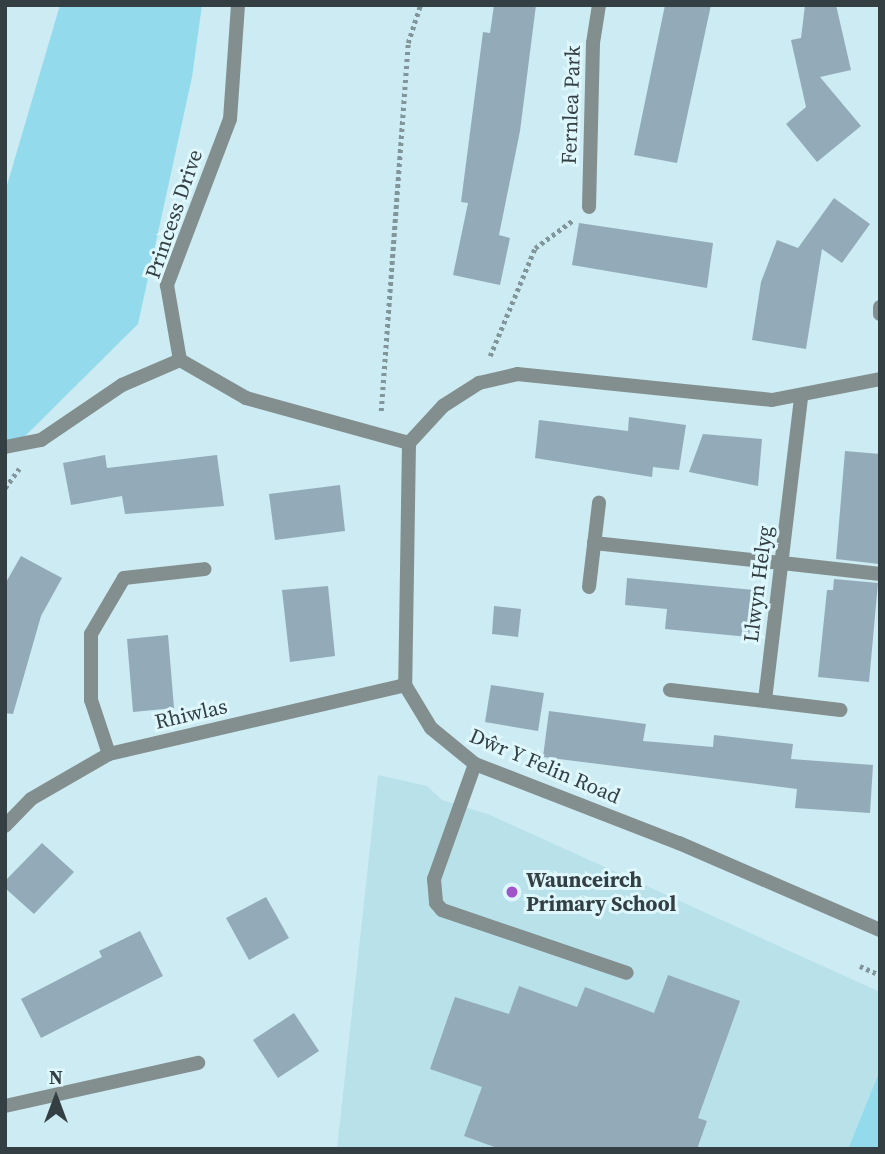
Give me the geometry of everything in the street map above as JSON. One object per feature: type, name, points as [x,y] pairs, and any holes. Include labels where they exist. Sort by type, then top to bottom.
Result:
[{"type":"street","name":"Princess Drive","points":[[180,360],[167,285],[230,119],[238,5]]},
{"type":"street","name":"Fernlea Park","points":[[589,207],[593,43],[599,5]]},
{"type":"street","points":[[880,307],[880,314]]},
{"type":"street","points":[[5,447],[41,440],[122,385],[180,360],[246,398],[409,443]]},
{"type":"street","points":[[405,685],[409,443],[443,406],[480,383],[548,374],[741,397],[801,398],[880,379]]},
{"type":"street","name":"Llwyn Helyg","points":[[765,701],[801,398]]},
{"type":"street","points":[[589,587],[599,503]]},
{"type":"street","points":[[594,543],[880,575]]},
{"type":"street","points":[[108,754],[91,700],[91,634],[124,578],[205,569]]},
{"type":"street","name":"Rhiwlas","points":[[5,826],[31,799],[108,754],[405,685]]},
{"type":"street","name":"Dŵr Y Felin Road","points":[[405,685],[431,728],[475,764],[680,843],[880,930]]},
{"type":"street","points":[[670,690],[840,710]]},
{"type":"street","points":[[475,764],[434,879],[436,903],[442,910],[627,973]]},
{"type":"street","points":[[5,1106],[198,1063]]},
{"type":"path","points":[[379,434],[408,43],[420,5]]},
{"type":"path","points":[[480,383],[535,248],[589,207]]},
{"type":"path","points":[[860,966],[880,975]]},
{"type":"shaded area","points":[[60,5],[202,5],[192,77],[138,324],[5,456],[5,192]]},
{"type":"shaded area","name":"Waunceirch Primary School","points":[[378,775],[427,786],[442,800],[490,815],[880,992],[880,1070],[848,1149],[337,1149]]},
{"type":"shaded area","points":[[880,1070],[880,1149],[848,1149]]},
{"type":"building","points":[[494,5],[536,5],[520,131],[499,235],[510,238],[500,285],[453,275],[468,203],[461,202],[483,32],[490,33]]},
{"type":"building","points":[[665,5],[711,5],[677,163],[634,155]]},
{"type":"building","points":[[805,5],[836,5],[851,70],[820,77],[861,126],[817,162],[786,124],[806,107],[791,40],[801,38]]},
{"type":"building","points":[[834,198],[870,224],[842,263],[822,249],[806,349],[752,340],[761,282],[777,240],[798,248]]},
{"type":"building","points":[[579,223],[713,243],[707,288],[572,265]]},
{"type":"building","points":[[629,417],[686,425],[679,470],[653,467],[652,477],[535,458],[539,420],[628,431]]},
{"type":"building","points":[[703,434],[762,439],[758,486],[689,472]]},
{"type":"building","points":[[845,451],[880,454],[879,564],[836,559]]},
{"type":"building","points":[[105,455],[107,468],[217,455],[224,506],[125,514],[122,496],[71,505],[63,463]]},
{"type":"building","points":[[340,485],[345,531],[275,540],[269,494]]},
{"type":"building","points":[[21,556],[62,578],[41,616],[13,714],[5,713],[5,584]]},
{"type":"building","points":[[627,578],[754,590],[749,637],[665,629],[667,609],[625,605]]},
{"type":"building","points":[[834,579],[878,583],[869,682],[818,677],[827,590],[833,590]]},
{"type":"building","points":[[328,586],[335,656],[290,662],[282,590]]},
{"type":"building","points":[[494,606],[521,609],[518,637],[492,634]]},
{"type":"building","points":[[168,635],[174,708],[133,712],[127,639]]},
{"type":"building","points":[[491,685],[544,693],[538,731],[485,722]]},
{"type":"building","points":[[549,711],[646,724],[643,741],[713,747],[714,735],[793,744],[791,759],[873,765],[870,813],[795,808],[797,789],[543,757]]},
{"type":"building","points":[[42,843],[74,872],[34,914],[5,888],[5,881]]},
{"type":"building","points":[[266,897],[289,938],[249,960],[226,918]]},
{"type":"building","points":[[140,931],[163,976],[41,1038],[21,999],[102,957],[99,951]]},
{"type":"building","points":[[668,975],[740,1001],[698,1118],[707,1121],[697,1149],[500,1149],[464,1136],[482,1087],[430,1069],[455,997],[509,1014],[519,986],[577,1007],[585,987],[654,1013]]},
{"type":"building","points":[[294,1013],[319,1051],[278,1078],[253,1040]]},
{"type":"place","name":"Waunceirch Primary School","points":[[512,892]]}]
